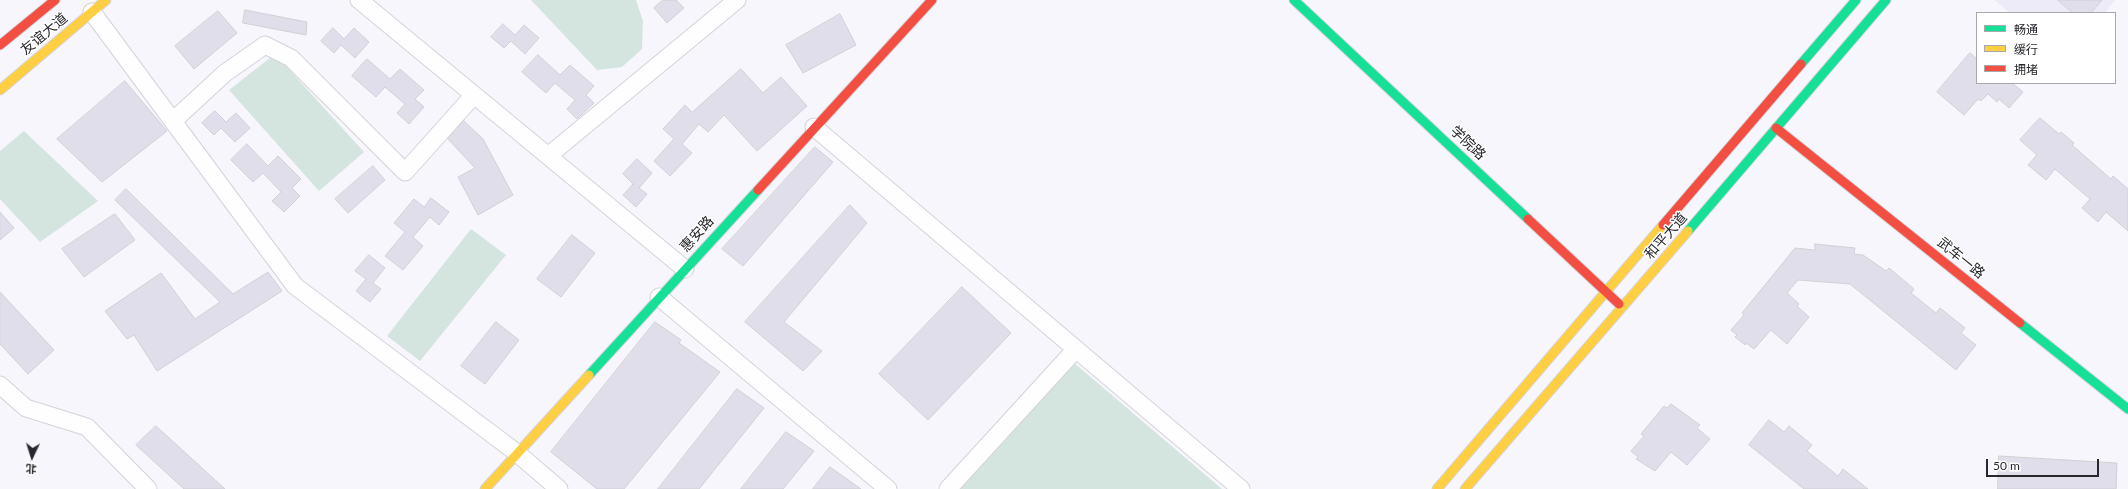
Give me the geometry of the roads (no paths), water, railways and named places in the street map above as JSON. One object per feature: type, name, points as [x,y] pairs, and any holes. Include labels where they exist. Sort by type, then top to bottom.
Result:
[{"type":"street","name":"友谊大道","points":[[0,46],[55,0]]},
{"type":"street","name":"友谊大道","points":[[0,90],[106,0]]},
{"type":"street","points":[[359,0],[685,269]]},
{"type":"street","points":[[548,156],[737,0]]},
{"type":"street","name":"惠安路","points":[[484,489],[814,127],[932,0]]},
{"type":"street","name":"学院路","points":[[1294,0],[1623,307]]},
{"type":"street","name":"和平大道","points":[[1437,489],[1856,0]]},
{"type":"street","name":"和平大道","points":[[1465,489],[1886,0]]},
{"type":"street","points":[[92,12],[296,286],[517,453],[559,489]]},
{"type":"street","points":[[174,121],[226,73],[265,45],[291,58],[405,172],[474,95]]},
{"type":"street","points":[[814,127],[1241,489]]},
{"type":"street","name":"武车一路","points":[[1776,128],[2128,409]]},
{"type":"street","points":[[659,297],[888,489]]},
{"type":"street","points":[[948,489],[1076,349]]},
{"type":"street","points":[[0,385],[26,408],[87,427],[148,489]]}]
